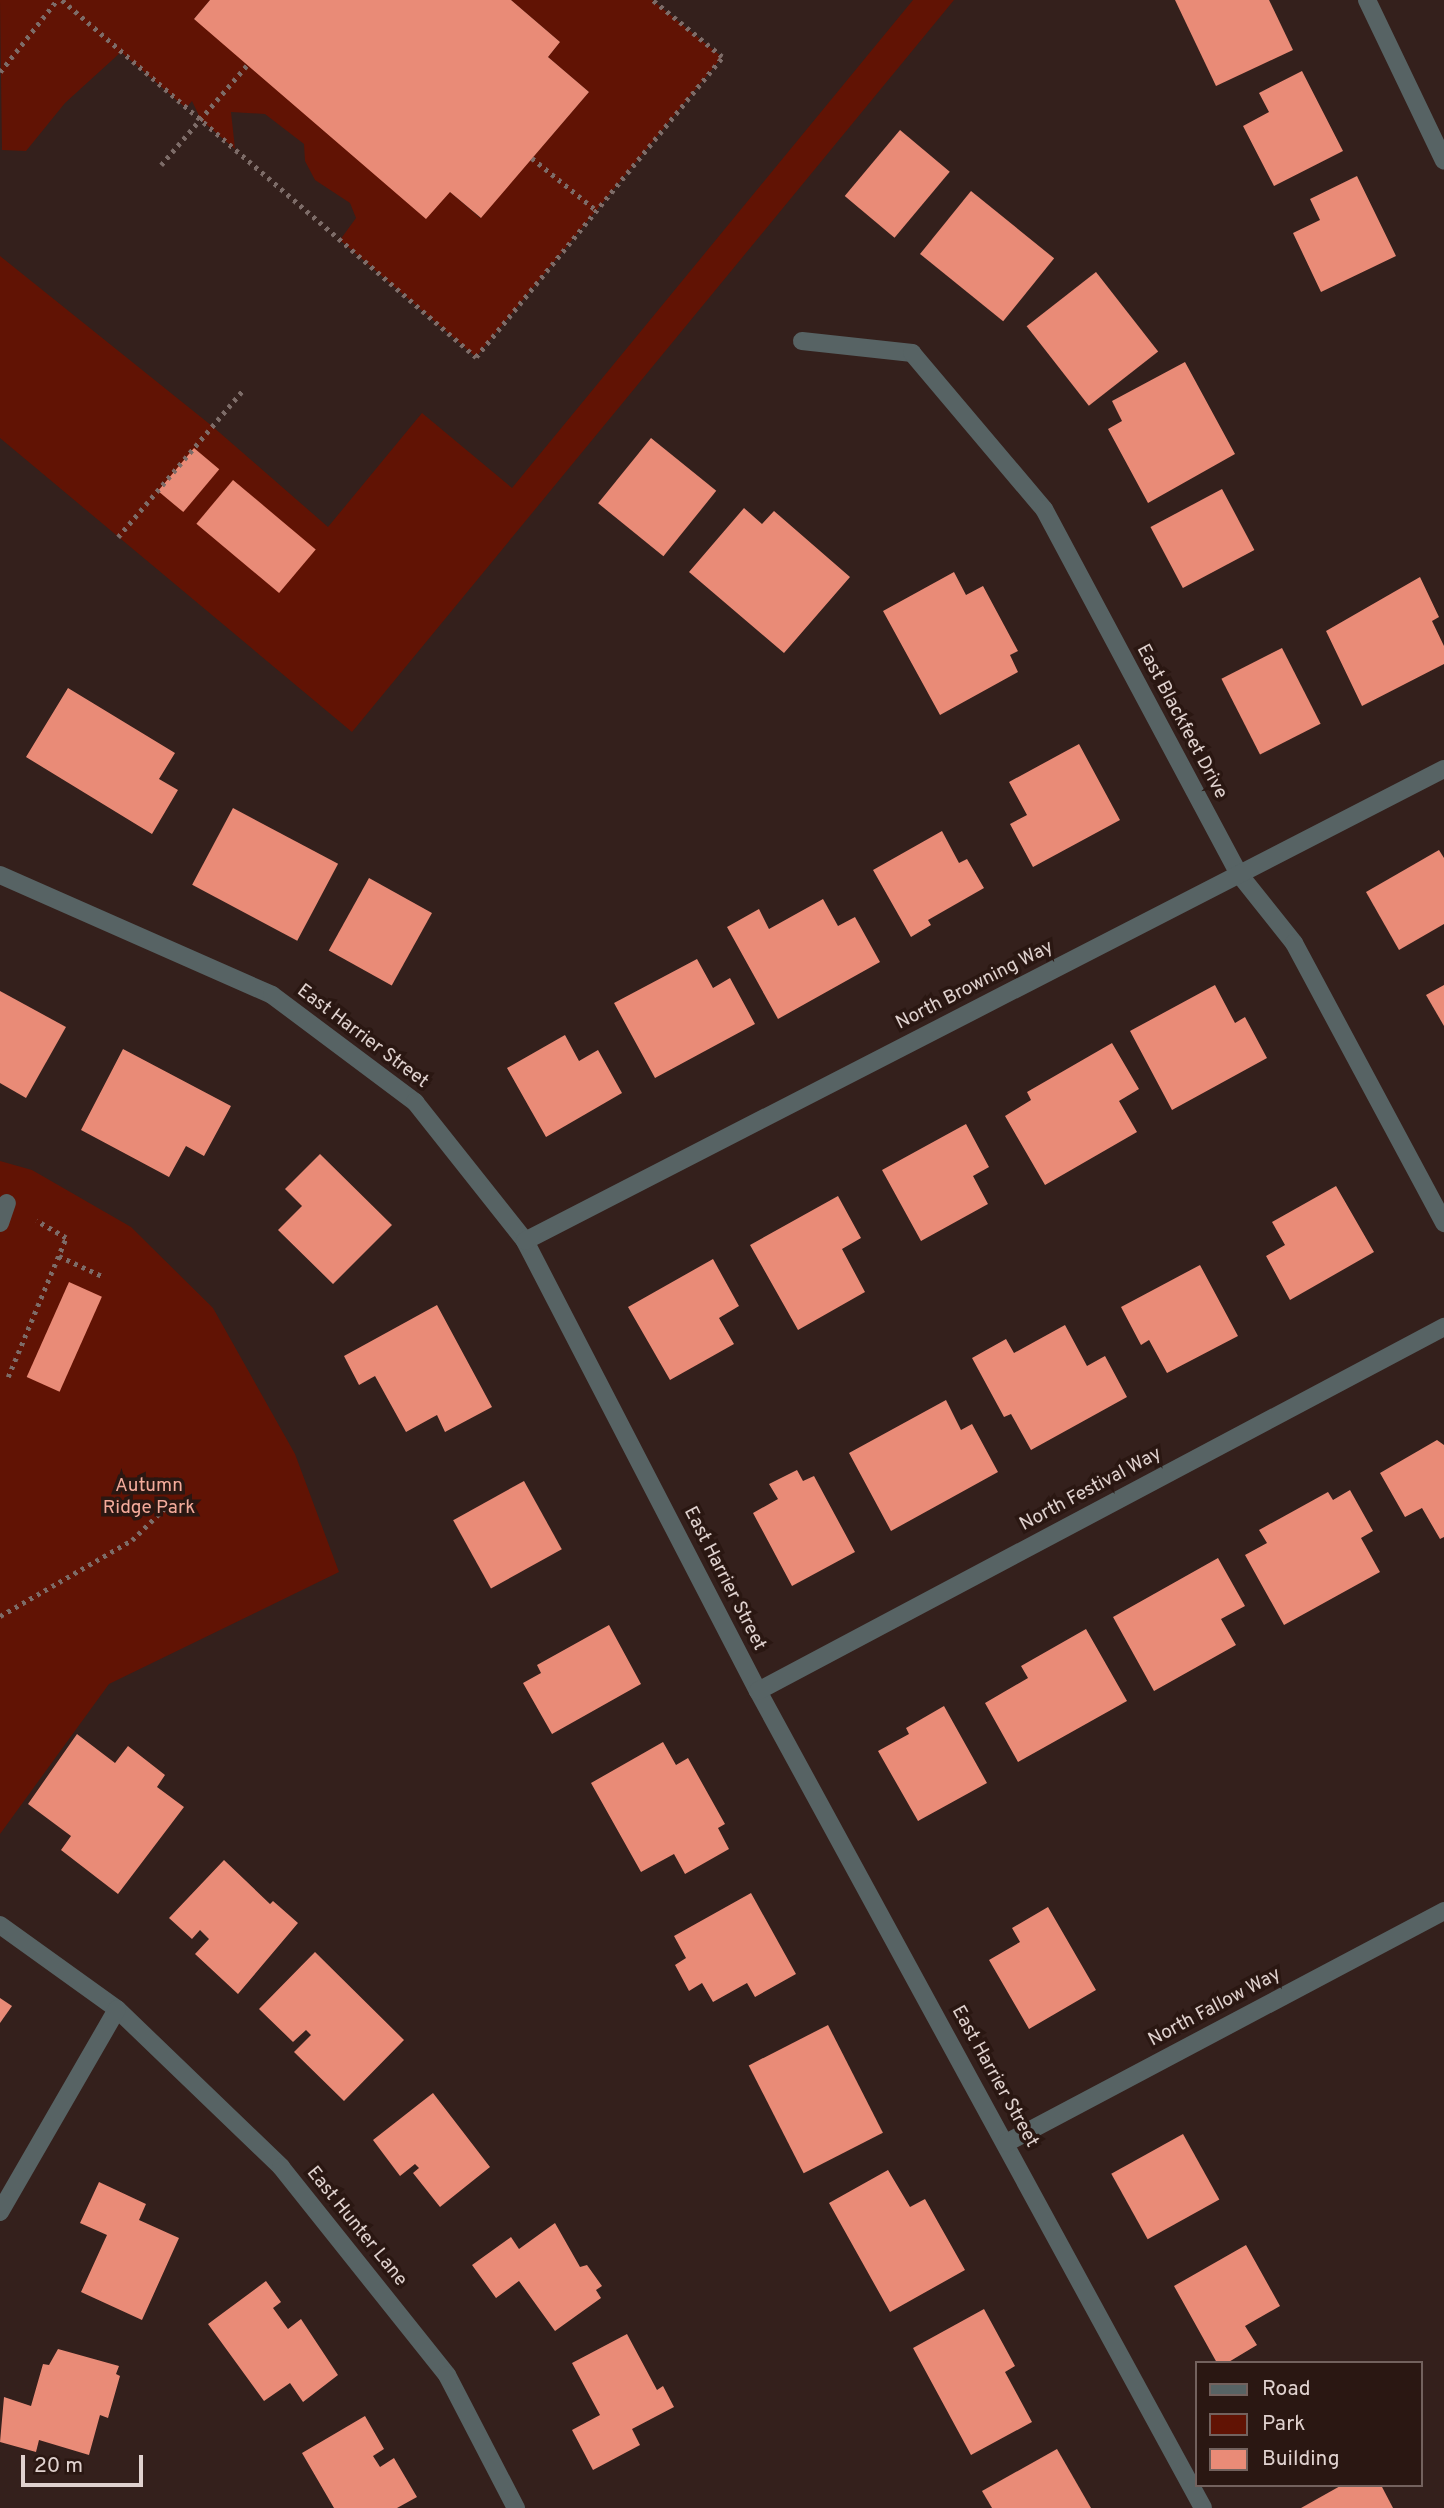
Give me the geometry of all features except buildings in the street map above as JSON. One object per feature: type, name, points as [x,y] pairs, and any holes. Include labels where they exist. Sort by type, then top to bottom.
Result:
[{"type":"street","points":[[1367,0],[1444,161]]},
{"type":"street","name":"East Blackfeet Drive","points":[[802,341],[912,353],[1044,509],[1239,874],[1294,943],[1444,1223]]},
{"type":"street","name":"North Browning Way","points":[[525,1241],[1444,769]]},
{"type":"street","name":"East Harrier Street","points":[[0,875],[272,995],[415,1101],[525,1241],[758,1691],[1203,2508]]},
{"type":"street","points":[[0,1223],[7,1203]]},
{"type":"street","name":"North Festival Way","points":[[758,1691],[1444,1327]]},
{"type":"street","name":"North Fallow Way","points":[[1006,2143],[1444,1911]]},
{"type":"street","name":"East Hunter Lane","points":[[0,1925],[117,2009],[281,2168],[439,2364],[516,2508]]},
{"type":"street","points":[[0,2211],[117,2009]]},
{"type":"path","points":[[0,72],[60,0],[476,357],[722,57],[652,0]]},
{"type":"path","points":[[161,165],[248,64]]},
{"type":"path","points":[[532,158],[596,210]]},
{"type":"path","points":[[118,537],[243,390]]},
{"type":"path","points":[[7,1203],[38,1216],[35,1224],[66,1238],[8,1377]]},
{"type":"path","points":[[58,1256],[104,1277]]},
{"type":"path","points":[[0,1616],[131,1540],[167,1506]]},
{"type":"green space","points":[[0,0],[210,0],[194,19],[450,192],[480,218],[589,92],[548,57],[560,42],[511,0],[652,0],[722,57],[476,357],[340,240],[356,218],[350,203],[315,180],[305,161],[304,144],[265,114],[231,112],[235,149],[201,120],[192,101],[186,108],[121,52],[65,103],[26,151],[2,150]]},
{"type":"green space","points":[[913,0],[954,0],[352,732],[0,438],[0,256],[212,426],[328,527],[422,413],[512,488]]},
{"type":"green space","name":"Autumn Ridge Park","points":[[0,1161],[32,1170],[131,1227],[213,1308],[295,1454],[339,1572],[109,1684],[0,1834]]}]
